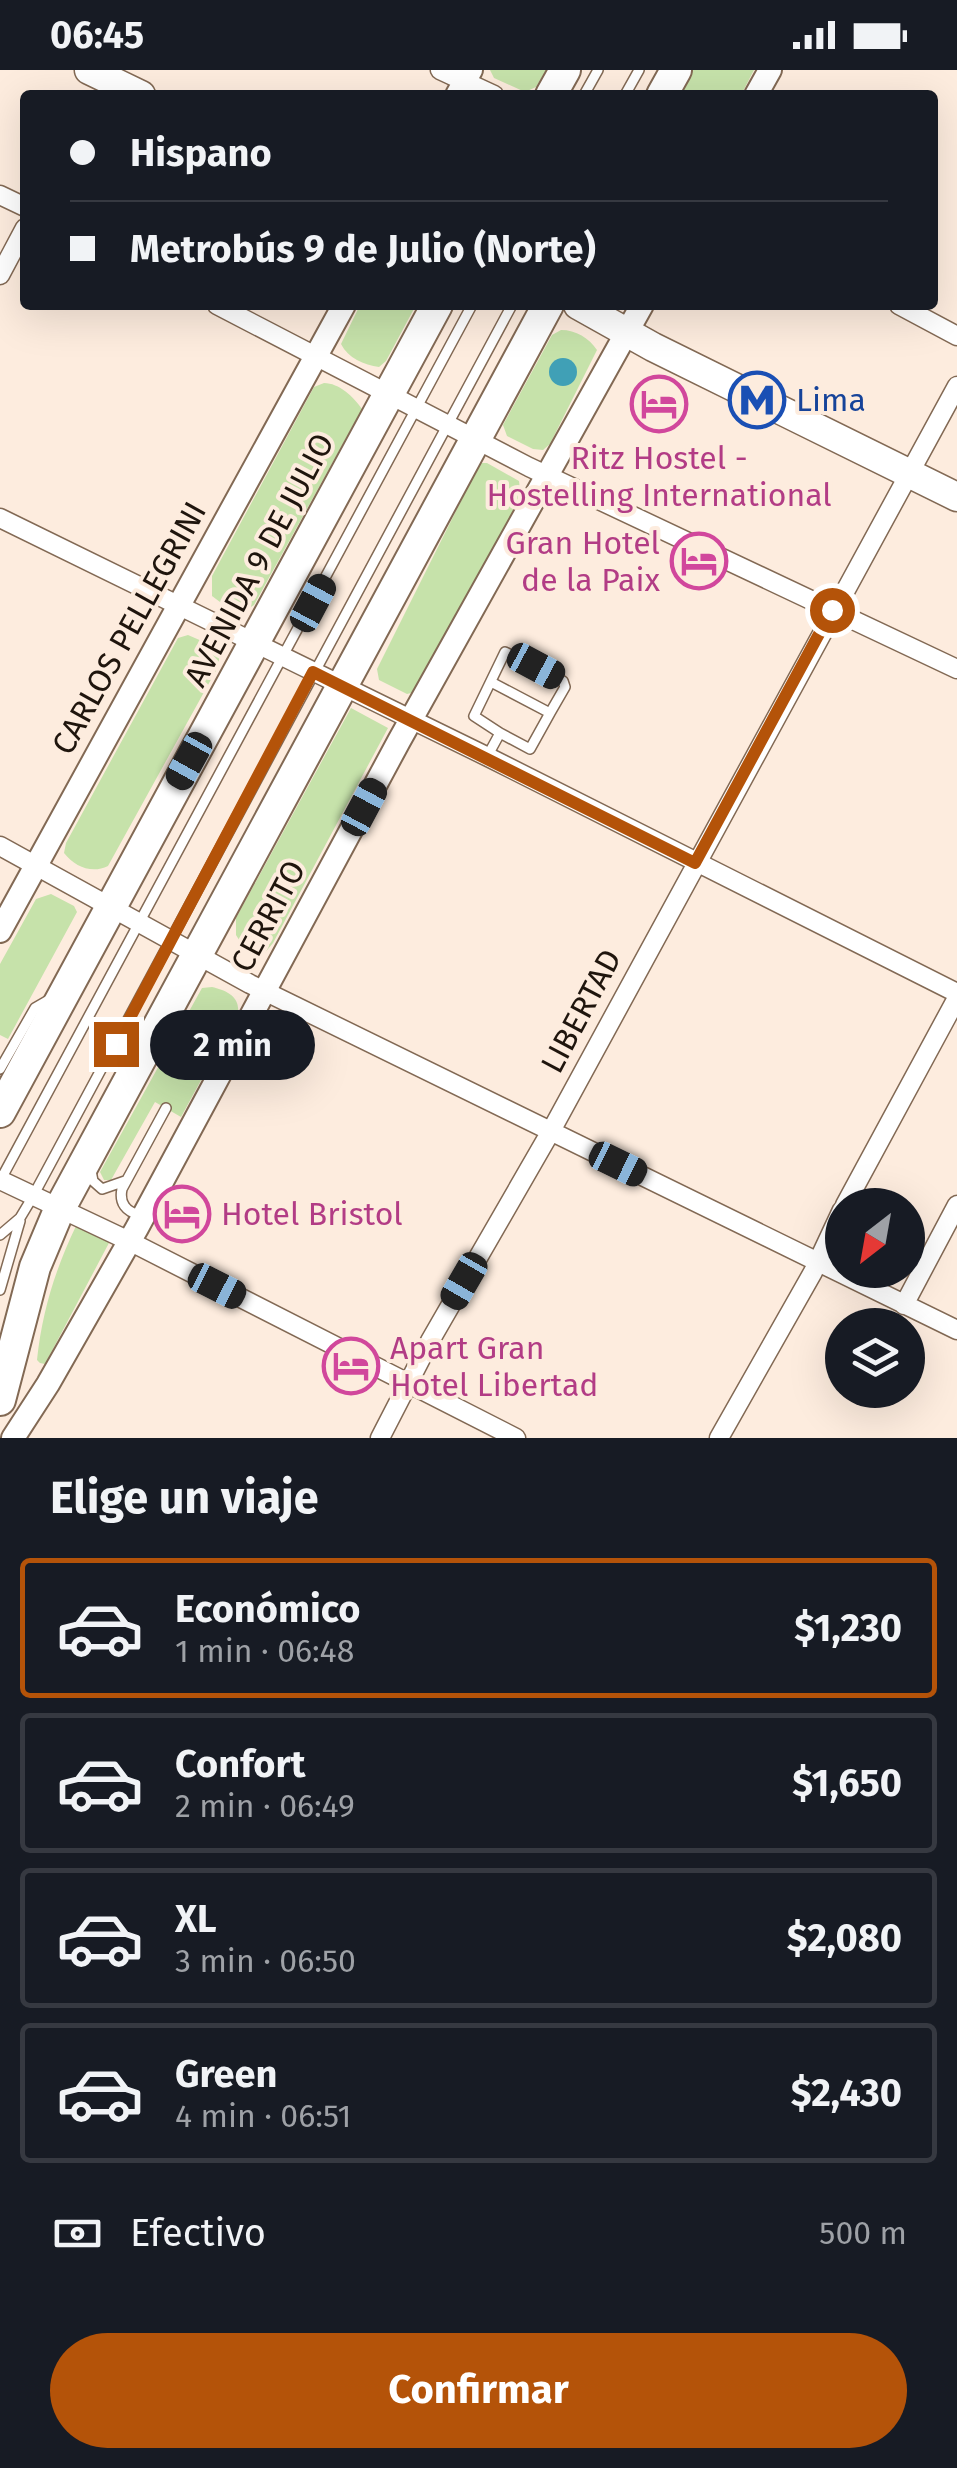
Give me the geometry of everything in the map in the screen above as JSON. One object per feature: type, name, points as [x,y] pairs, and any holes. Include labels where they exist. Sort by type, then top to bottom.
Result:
[{"type":"highway","name":"AVENIDA 9 DE JULIO","points":[[0,1112],[434,310]]},
{"type":"highway","points":[[0,1400],[36,1267],[46,1204],[90,1153],[198,955],[327,678],[474,439],[545,310]]},
{"type":"main road","points":[[100,78],[128,90]]},
{"type":"main road","points":[[587,310],[957,497]]},
{"type":"street","points":[[440,70],[464,82]]},
{"type":"street","points":[[0,274],[20,237]]},
{"type":"street","points":[[226,310],[474,439],[957,669]]},
{"type":"street","name":"CARLOS PELLEGRINI","points":[[0,931],[341,310]]},
{"type":"street","points":[[546,474],[639,310]]},
{"type":"street","points":[[908,310],[957,336]]},
{"type":"street","name":"LIBERTAD","points":[[380,1438],[957,386]]},
{"type":"street","name":"CERRITO","points":[[13,1438],[143,1216],[546,474]]},
{"type":"street","points":[[0,518],[488,756],[957,996],[855,1188]]},
{"type":"street","points":[[0,846],[265,990],[957,1330]]},
{"type":"street","points":[[0,1181],[129,1241],[244,1306],[516,1438]]},
{"type":"street","points":[[904,1304],[957,1205]]},
{"type":"street","points":[[719,1438],[825,1247]]},
{"type":"lane","points":[[0,1181],[469,310]]},
{"type":"lane","points":[[0,1235],[46,1204],[170,939],[327,678],[447,425],[509,310]]},
{"type":"lane","points":[[508,652],[563,681],[565,687],[550,713],[530,748],[474,716],[508,652]]},
{"type":"lane","points":[[491,682],[550,713]]},
{"type":"lane","points":[[488,756],[500,733]]},
{"type":"lane","points":[[0,1069],[35,1008],[63,993]]},
{"type":"lane","points":[[143,1216],[133,1214],[122,1202],[125,1181],[166,1108]]},
{"type":"lane","points":[[90,1153],[91,1177],[97,1186],[108,1189],[125,1181]]},
{"type":"lane","points":[[0,1290],[20,1218]]},
{"type":"green space","points":[[490,70],[546,70],[536,87],[529,90],[494,78]]},
{"type":"green space","points":[[691,70],[754,70],[744,90],[680,90]]},
{"type":"green space","points":[[358,310],[413,310],[379,367],[357,360],[341,344]]},
{"type":"green space","points":[[561,330],[582,336],[597,350],[550,444],[543,450],[533,449],[507,436],[503,425],[552,335]]},
{"type":"green space","points":[[324,383],[346,392],[362,409],[254,605],[243,612],[232,611],[212,596],[212,576],[314,387]]},
{"type":"green space","points":[[480,463],[519,481],[521,498],[415,692],[407,694],[379,680],[377,669]]},
{"type":"green space","points":[[188,635],[211,645],[219,654],[219,665],[108,866],[90,869],[79,865],[64,853],[66,843],[178,638]]},
{"type":"green space","points":[[351,708],[388,728],[273,943],[263,955],[246,951],[236,935],[236,918]]},
{"type":"green space","points":[[51,894],[74,906],[77,912],[8,1039],[0,1035],[0,964],[36,899]]},
{"type":"green space","points":[[212,987],[234,998],[238,1012],[181,1117],[155,1102],[111,1180],[104,1180],[100,1172],[202,988]]},
{"type":"green space","points":[[76,1226],[110,1241],[45,1364],[40,1363],[37,1360],[46,1308]]},
{"type":"water","points":[[563,358],[573,362],[577,372],[573,382],[563,386],[553,382],[549,372],[553,362]]},
{"type":"place","name":"Lima","points":[[757,400]]},
{"type":"place","name":"Ritz Hostel - Hostelling International","points":[[659,404]]},
{"type":"place","name":"Gran Hotel de la Paix","points":[[699,561]]},
{"type":"place","name":"Hotel Bristol","points":[[182,1214]]},
{"type":"place","name":"Apart Gran Hotel Libertad","points":[[351,1366]]},
{"type":"route","points":[[116,1044],[313,672],[488,756],[695,863],[832,610]]}]
